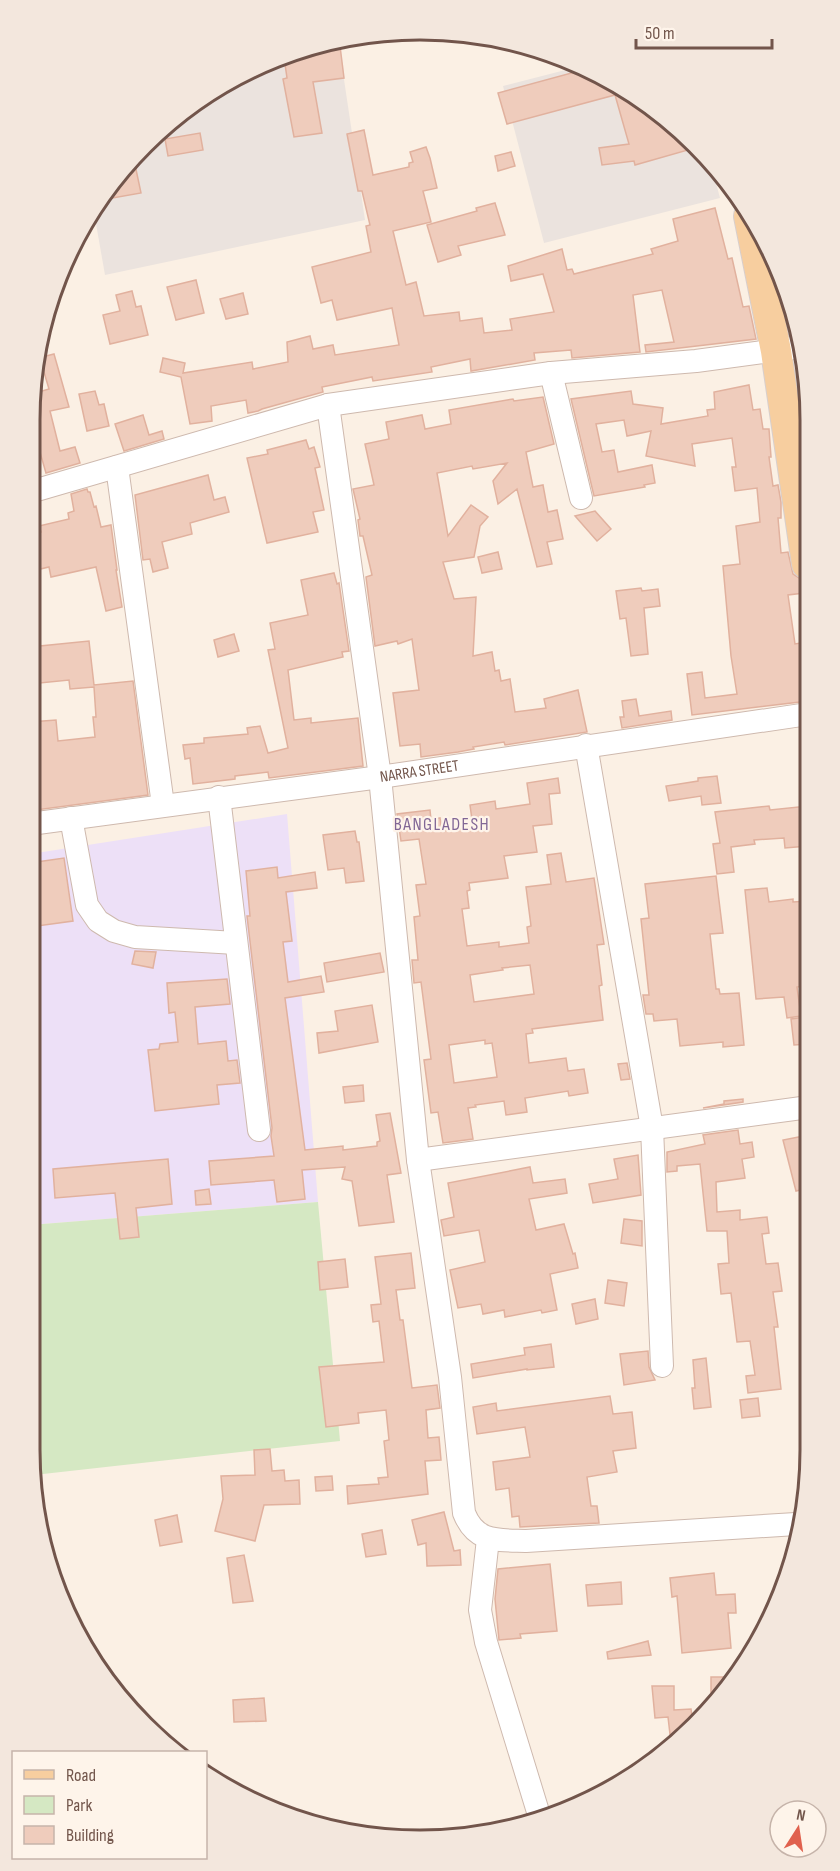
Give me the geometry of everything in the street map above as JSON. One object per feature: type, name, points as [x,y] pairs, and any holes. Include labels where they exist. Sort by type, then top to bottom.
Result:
[{"type":"main road","points":[[759,250],[788,349],[800,485]]},
{"type":"street","points":[[40,489],[328,405],[551,373],[696,361],[788,349]]},
{"type":"street","points":[[551,373],[581,498]]},
{"type":"street","points":[[328,405],[381,777],[418,1160],[450,1377],[464,1513],[469,1525],[488,1539],[526,1541],[792,1524]]},
{"type":"street","points":[[117,467],[164,805]]},
{"type":"street","name":"NARRA STREET","points":[[40,823],[381,777],[800,715]]},
{"type":"street","points":[[586,746],[652,1128],[662,1366]]},
{"type":"street","points":[[219,797],[259,1130]]},
{"type":"street","points":[[71,818],[87,905],[98,921],[114,932],[135,937],[236,943]]},
{"type":"street","points":[[418,1160],[800,1108]]},
{"type":"street","points":[[488,1539],[480,1610],[486,1642],[538,1811]]},
{"type":"shaded area","points":[[340,49],[365,220],[105,275],[96,222],[119,189],[152,152],[189,119],[230,91],[275,69]]},
{"type":"shaded area","points":[[567,70],[610,91],[651,119],[688,152],[716,183],[720,198],[544,243],[503,86]]},
{"type":"shaded area","points":[[287,814],[318,1202],[40,1224],[40,852]]},
{"type":"green space","points":[[318,1202],[340,1441],[41,1474],[40,1224]]},
{"type":"building","points":[[340,49],[344,78],[313,82],[322,133],[294,137],[283,79],[287,78],[285,65]]},
{"type":"building","points":[[573,73],[610,91],[631,104],[686,150],[635,165],[634,161],[602,165],[599,148],[629,144],[615,95],[507,124],[498,93]]},
{"type":"building","points":[[364,130],[373,175],[409,167],[409,163],[413,162],[410,152],[426,147],[430,158],[437,188],[423,191],[431,222],[393,231],[406,285],[416,282],[424,316],[459,312],[460,321],[482,318],[484,333],[512,330],[510,319],[554,312],[543,274],[511,281],[508,266],[562,249],[567,270],[572,269],[574,274],[653,254],[651,249],[678,241],[673,219],[715,208],[728,259],[732,258],[743,307],[749,306],[756,339],[646,352],[645,345],[674,342],[662,290],[633,295],[640,352],[572,358],[571,350],[534,353],[535,360],[471,371],[470,359],[431,367],[432,372],[373,381],[372,377],[322,387],[323,392],[248,413],[246,400],[211,406],[212,421],[190,424],[181,377],[160,372],[163,358],[185,363],[183,373],[252,362],[253,369],[288,362],[287,342],[310,336],[313,349],[333,345],[335,355],[399,345],[392,308],[337,320],[332,300],[321,303],[312,267],[371,252],[366,226],[370,225],[362,191],[358,191],[347,134]]},
{"type":"building","points":[[200,133],[203,150],[168,156],[166,139]]},
{"type":"building","points":[[511,152],[515,166],[498,171],[495,156]]},
{"type":"building","points":[[136,169],[141,193],[112,198]]},
{"type":"building","points":[[495,203],[505,235],[458,246],[461,255],[438,262],[427,225],[477,211],[476,208]]},
{"type":"building","points":[[196,280],[204,313],[176,320],[167,287]]},
{"type":"building","points":[[132,291],[136,307],[141,306],[148,335],[110,344],[103,315],[120,311],[116,295]]},
{"type":"building","points":[[243,293],[248,314],[226,319],[220,299]]},
{"type":"building","points":[[54,354],[69,407],[50,411],[60,451],[75,447],[80,463],[46,473],[40,452],[40,420],[41,391],[49,389],[44,372],[46,356]]},
{"type":"building","points":[[749,385],[753,410],[760,409],[763,429],[769,429],[771,457],[769,457],[773,486],[778,485],[781,502],[781,518],[778,518],[781,553],[788,552],[793,574],[800,579],[800,594],[788,595],[795,644],[800,643],[800,702],[692,715],[687,674],[702,672],[705,698],[737,694],[731,656],[723,566],[740,564],[736,526],[760,522],[757,488],[735,491],[732,467],[736,467],[732,438],[692,444],[695,466],[646,456],[651,431],[627,436],[624,420],[596,424],[602,452],[614,450],[618,472],[652,465],[655,483],[644,485],[645,487],[594,496],[571,399],[631,391],[633,404],[663,408],[661,424],[708,416],[707,410],[715,409],[714,392]]},
{"type":"building","points":[[95,391],[99,405],[104,404],[109,426],[87,431],[79,394]]},
{"type":"building","points":[[543,397],[554,444],[526,452],[533,487],[543,485],[548,512],[557,510],[563,539],[547,542],[552,564],[537,567],[517,489],[498,504],[493,481],[507,463],[473,469],[472,466],[437,473],[448,536],[471,505],[488,517],[480,526],[474,557],[443,562],[454,599],[476,597],[473,656],[492,652],[495,671],[499,670],[501,681],[510,679],[515,712],[546,708],[544,699],[578,690],[587,732],[505,745],[504,742],[421,757],[420,744],[400,746],[393,693],[419,690],[412,639],[398,644],[397,641],[375,646],[366,577],[372,575],[363,536],[360,536],[358,520],[360,519],[353,489],[374,485],[365,444],[389,439],[386,422],[422,415],[425,429],[451,424],[449,410],[513,399],[514,401]]},
{"type":"building","points":[[143,415],[149,435],[162,431],[164,439],[124,451],[115,424]]},
{"type":"building","points":[[306,440],[309,449],[314,447],[320,467],[315,468],[324,510],[313,512],[318,532],[267,543],[247,458],[268,454],[267,450]]},
{"type":"building","points":[[208,475],[214,500],[225,497],[229,512],[190,523],[192,534],[162,542],[168,568],[153,572],[150,559],[143,560],[135,495]]},
{"type":"building","points":[[87,489],[94,507],[96,506],[101,527],[111,525],[122,607],[106,611],[96,567],[51,577],[49,567],[40,569],[40,526],[69,519],[68,513],[74,511],[71,494]]},
{"type":"building","points":[[595,511],[611,529],[597,541],[575,516]]},
{"type":"building","points":[[498,552],[502,569],[482,573],[478,557]]},
{"type":"building","points":[[334,573],[337,584],[339,583],[349,651],[342,652],[343,657],[288,670],[294,720],[311,718],[311,723],[358,718],[363,766],[269,778],[268,772],[193,784],[190,758],[185,759],[183,745],[204,743],[204,738],[248,734],[247,728],[260,726],[268,753],[288,748],[268,650],[275,649],[270,623],[308,615],[301,580]]},
{"type":"building","points":[[641,588],[642,591],[658,589],[660,606],[644,608],[648,654],[631,656],[626,618],[620,619],[616,591]]},
{"type":"building","points":[[234,634],[239,651],[218,657],[214,640]]},
{"type":"building","points":[[89,641],[94,685],[133,681],[148,795],[40,809],[40,721],[56,720],[58,741],[95,737],[93,717],[96,717],[94,687],[70,689],[69,680],[40,683],[40,646]]},
{"type":"building","points":[[636,699],[639,716],[671,711],[672,720],[622,728],[620,717],[624,717],[622,701]]},
{"type":"building","points":[[717,776],[721,803],[702,805],[701,796],[669,801],[666,786]]},
{"type":"building","points":[[558,778],[560,793],[549,794],[552,824],[533,826],[537,852],[504,856],[508,878],[469,883],[470,890],[467,891],[469,908],[462,909],[467,946],[499,942],[499,947],[529,943],[527,927],[531,926],[526,887],[551,884],[547,855],[561,853],[566,882],[594,878],[604,944],[597,945],[603,1020],[532,1029],[533,1033],[526,1034],[529,1063],[566,1058],[568,1071],[584,1069],[588,1093],[569,1096],[568,1091],[525,1098],[527,1112],[506,1115],[504,1101],[475,1105],[476,1107],[468,1108],[473,1139],[443,1143],[438,1112],[431,1113],[424,1060],[431,1059],[421,982],[414,983],[412,960],[418,960],[414,917],[420,916],[416,885],[426,884],[419,839],[401,841],[397,814],[430,810],[431,820],[440,818],[442,831],[473,827],[470,805],[495,801],[496,809],[530,804],[527,783]],"holes":[[[530,965],[534,994],[474,1002],[470,975]],[[485,1040],[485,1044],[492,1043],[497,1077],[454,1083],[449,1045]]]},
{"type":"building","points":[[769,806],[770,810],[800,807],[800,847],[785,848],[784,838],[754,840],[755,844],[731,847],[734,872],[717,874],[713,844],[720,843],[715,812]]},
{"type":"building","points":[[355,831],[357,842],[359,842],[364,881],[346,883],[344,868],[328,870],[323,835]]},
{"type":"building","points":[[64,858],[73,921],[40,926],[40,862]]},
{"type":"building","points":[[277,867],[278,878],[315,872],[317,888],[286,892],[292,941],[283,942],[288,982],[321,976],[324,992],[285,998],[305,1150],[343,1146],[343,1150],[377,1146],[377,1142],[380,1141],[376,1115],[390,1113],[401,1173],[387,1175],[394,1222],[359,1226],[352,1181],[342,1179],[345,1167],[302,1170],[305,1199],[277,1202],[274,1180],[211,1185],[209,1161],[274,1156],[247,916],[250,916],[246,871]]},
{"type":"building","points":[[716,876],[723,933],[710,934],[716,989],[719,989],[720,994],[739,993],[744,1045],[723,1047],[723,1042],[680,1046],[677,1019],[654,1021],[653,1014],[646,1014],[643,995],[649,995],[641,919],[649,918],[645,884]]},
{"type":"building","points":[[767,888],[769,902],[793,899],[793,902],[800,902],[800,986],[797,987],[800,1016],[787,1018],[784,997],[756,999],[745,890]]},
{"type":"building","points":[[135,951],[156,952],[153,968],[132,964]]},
{"type":"building","points":[[380,953],[384,972],[327,982],[324,963]]},
{"type":"building","points":[[227,979],[230,1004],[195,1007],[198,1044],[226,1041],[228,1061],[237,1060],[240,1083],[217,1085],[219,1104],[155,1111],[148,1050],[159,1049],[160,1044],[178,1042],[175,1012],[169,1013],[167,983]]},
{"type":"building","points":[[372,1005],[378,1042],[319,1053],[317,1033],[338,1031],[335,1011]]},
{"type":"building","points":[[800,1018],[800,1045],[794,1045],[791,1019]]},
{"type":"building","points":[[627,1063],[630,1079],[621,1080],[618,1064]]},
{"type":"building","points":[[363,1085],[364,1101],[345,1103],[343,1087]]},
{"type":"building","points":[[743,1099],[743,1102],[703,1108],[724,1104],[724,1101]]},
{"type":"building","points":[[738,1130],[740,1144],[752,1142],[754,1157],[742,1159],[745,1178],[716,1182],[717,1212],[740,1210],[740,1220],[767,1217],[769,1233],[762,1234],[766,1264],[778,1263],[782,1291],[773,1292],[778,1327],[774,1327],[781,1389],[748,1393],[746,1376],[755,1375],[750,1341],[737,1342],[731,1293],[721,1294],[718,1264],[729,1263],[727,1231],[707,1231],[700,1164],[677,1166],[677,1171],[667,1172],[667,1152],[705,1144],[703,1135]]},
{"type":"building","points":[[800,1137],[800,1190],[796,1191],[783,1140]]},
{"type":"building","points":[[638,1155],[641,1195],[593,1203],[589,1184],[618,1179],[614,1159]]},
{"type":"building","points":[[168,1159],[172,1204],[136,1208],[139,1237],[120,1239],[115,1193],[55,1198],[53,1169]]},
{"type":"building","points":[[530,1167],[533,1183],[565,1179],[567,1193],[529,1199],[536,1230],[564,1224],[573,1254],[575,1253],[578,1268],[550,1274],[557,1310],[542,1313],[541,1310],[505,1317],[504,1310],[483,1314],[481,1304],[458,1308],[450,1270],[485,1262],[479,1230],[444,1236],[441,1220],[454,1217],[448,1183]]},
{"type":"building","points":[[209,1189],[211,1204],[196,1205],[195,1191]]},
{"type":"building","points":[[624,1219],[642,1221],[642,1246],[621,1243]]},
{"type":"building","points":[[411,1253],[415,1288],[396,1290],[400,1320],[403,1320],[412,1388],[437,1385],[440,1408],[426,1410],[428,1438],[439,1437],[441,1460],[425,1461],[428,1494],[348,1504],[347,1486],[379,1484],[378,1478],[388,1477],[384,1441],[389,1440],[386,1410],[358,1413],[359,1423],[326,1427],[319,1367],[384,1362],[379,1321],[373,1322],[371,1305],[381,1304],[375,1257]]},
{"type":"building","points":[[345,1259],[348,1287],[320,1290],[318,1262]]},
{"type":"building","points":[[608,1280],[627,1283],[624,1306],[605,1303]]},
{"type":"building","points":[[595,1299],[598,1319],[576,1324],[572,1304]]},
{"type":"building","points":[[551,1344],[554,1367],[473,1378],[471,1364],[525,1355],[524,1348]]},
{"type":"building","points":[[648,1351],[649,1367],[655,1380],[624,1385],[620,1354]]},
{"type":"building","points":[[706,1358],[711,1407],[694,1409],[693,1360]]},
{"type":"building","points":[[610,1396],[613,1414],[632,1412],[636,1448],[613,1451],[617,1472],[587,1477],[591,1506],[597,1506],[599,1523],[520,1527],[519,1516],[512,1517],[509,1488],[496,1490],[493,1462],[530,1457],[525,1427],[477,1434],[473,1407],[496,1403],[497,1411]]},
{"type":"building","points":[[758,1398],[760,1416],[742,1418],[740,1400]]},
{"type":"building","points":[[270,1449],[272,1471],[284,1470],[285,1481],[299,1480],[300,1504],[264,1505],[255,1541],[215,1531],[223,1499],[221,1476],[255,1475],[254,1450]]},
{"type":"building","points":[[332,1476],[333,1490],[316,1491],[315,1477]]},
{"type":"building","points":[[444,1512],[454,1551],[460,1550],[461,1565],[427,1566],[426,1543],[418,1545],[412,1520]]},
{"type":"building","points":[[177,1515],[182,1542],[160,1546],[155,1520]]},
{"type":"building","points":[[382,1530],[386,1554],[366,1557],[362,1534]]},
{"type":"building","points":[[244,1555],[253,1601],[233,1603],[227,1558]]},
{"type":"building","points":[[550,1564],[557,1631],[520,1634],[521,1638],[499,1640],[495,1599],[498,1569]]},
{"type":"building","points":[[714,1573],[716,1595],[735,1594],[736,1613],[728,1613],[731,1648],[682,1653],[677,1596],[672,1597],[670,1578]]},
{"type":"building","points":[[621,1582],[622,1604],[588,1606],[586,1585]]},
{"type":"building","points":[[648,1641],[651,1655],[608,1659],[607,1652]]},
{"type":"building","points":[[711,1677],[725,1677],[721,1682],[711,1694]]},
{"type":"building","points":[[652,1686],[674,1686],[674,1710],[691,1709],[692,1715],[670,1736],[668,1717],[655,1718]]},
{"type":"building","points":[[264,1698],[266,1721],[234,1722],[233,1700]]},
{"type":"district","name":"BANGLADESH","points":[[442,824]]}]
